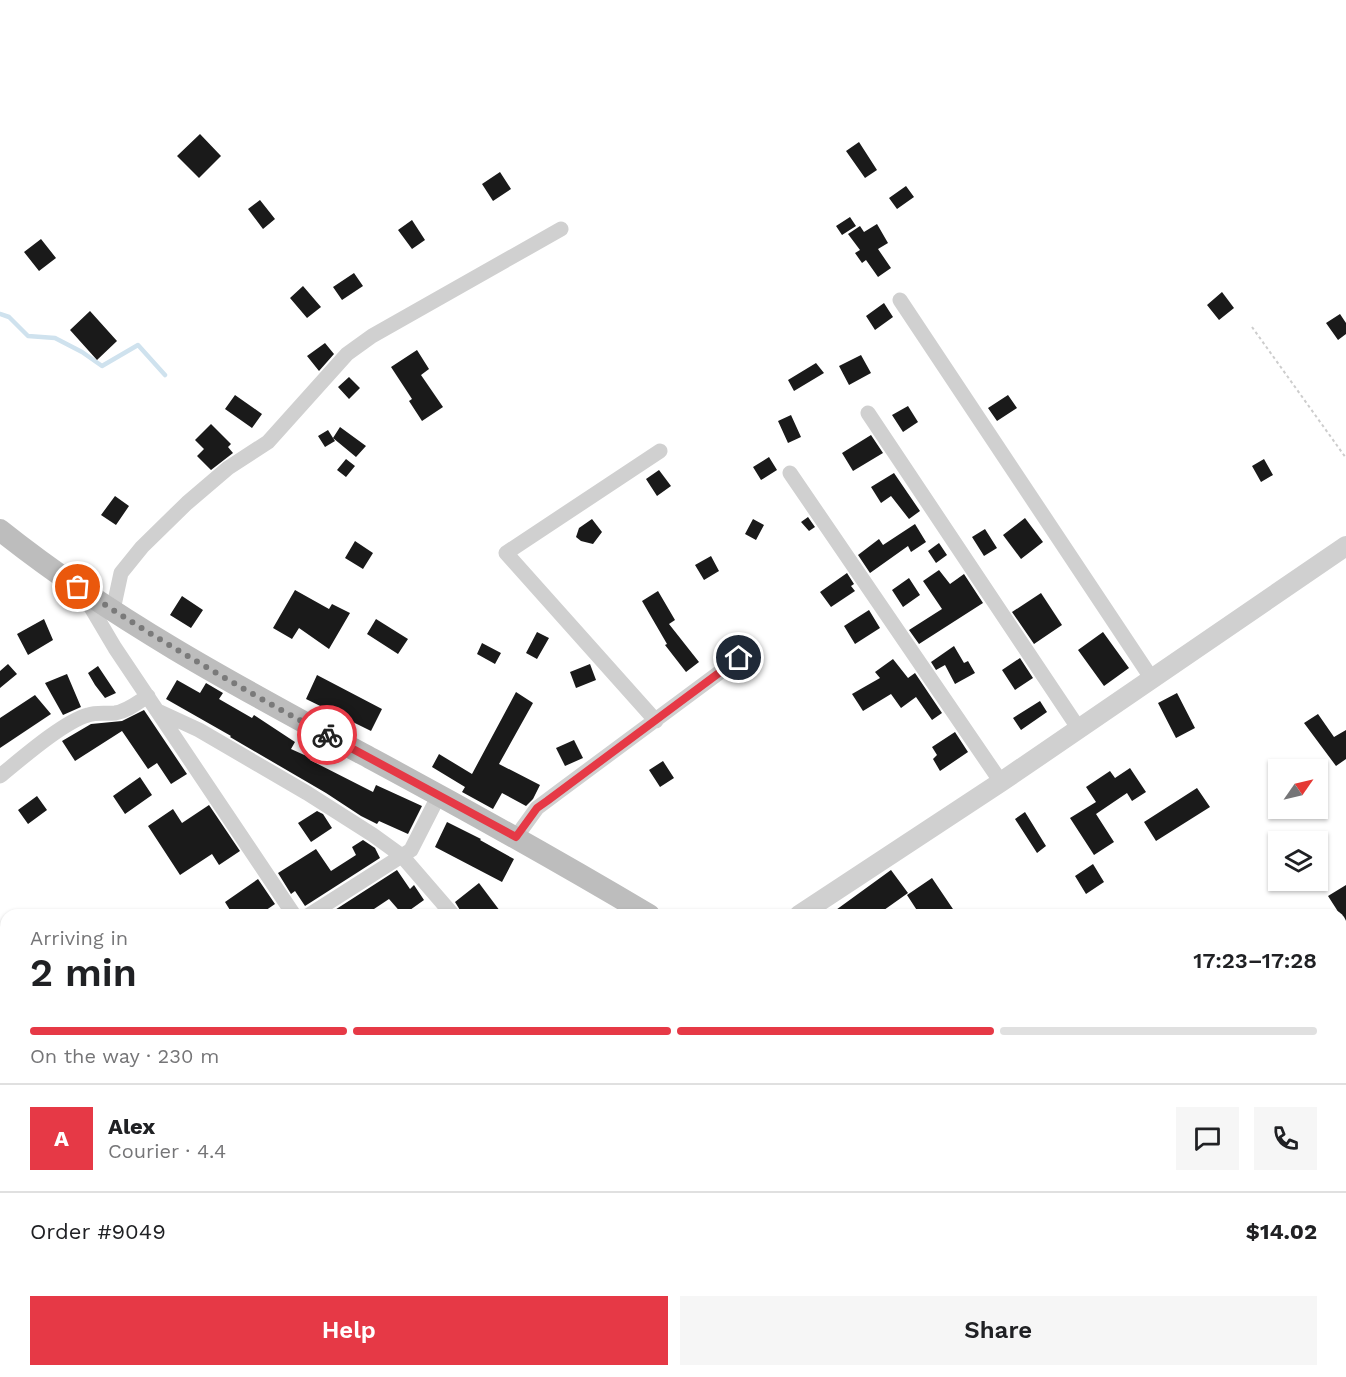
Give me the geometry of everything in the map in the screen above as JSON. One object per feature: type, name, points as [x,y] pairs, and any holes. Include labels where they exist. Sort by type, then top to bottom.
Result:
[{"type":"main road","points":[[0,530],[113,610],[249,693],[516,837],[639,909]]},
{"type":"street","points":[[113,610],[121,573],[129,561],[187,503],[228,468],[268,442],[347,354],[372,336],[561,229]]},
{"type":"street","points":[[900,300],[1152,679]]},
{"type":"street","points":[[868,413],[1078,729]]},
{"type":"street","points":[[656,721],[506,553],[660,451]]},
{"type":"street","points":[[790,473],[1001,782]]},
{"type":"street","points":[[808,909],[1001,782],[1346,546]]},
{"type":"street","points":[[78,587],[115,648],[290,909]]},
{"type":"street","points":[[516,837],[537,808],[739,658]]},
{"type":"street","points":[[0,776],[33,749],[77,720],[88,715],[127,710],[148,696]]},
{"type":"street","points":[[160,712],[199,730],[307,793],[402,856],[448,909]]},
{"type":"street","points":[[318,909],[402,856],[415,845],[439,795]]},
{"type":"path","points":[[1252,327],[1346,458]]},
{"type":"building","points":[[200,134],[221,156],[199,178],[177,156]]},
{"type":"building","points":[[859,142],[877,170],[865,178],[846,151]]},
{"type":"building","points":[[500,172],[511,189],[493,201],[482,184]]},
{"type":"building","points":[[906,186],[914,197],[897,209],[889,198]]},
{"type":"building","points":[[260,200],[275,219],[263,229],[248,209]]},
{"type":"building","points":[[850,217],[856,226],[842,235],[836,226]]},
{"type":"building","points":[[412,220],[425,240],[412,249],[398,230]]},
{"type":"building","points":[[877,224],[888,243],[878,249],[891,268],[878,277],[866,260],[862,263],[855,253],[860,250],[848,234],[860,226],[864,232]]},
{"type":"building","points":[[41,239],[56,258],[39,271],[24,252]]},
{"type":"building","points":[[354,273],[363,286],[342,300],[333,287]]},
{"type":"building","points":[[303,286],[321,307],[307,318],[290,298]]},
{"type":"building","points":[[1222,292],[1234,308],[1219,320],[1207,305]]},
{"type":"building","points":[[884,303],[893,317],[875,330],[866,316]]},
{"type":"building","points":[[90,311],[117,341],[97,360],[70,330]]},
{"type":"building","points":[[1340,314],[1346,323],[1346,334],[1338,340],[1326,323]]},
{"type":"building","points":[[325,343],[334,354],[319,371],[307,356]]},
{"type":"building","points":[[417,350],[429,369],[421,375],[443,407],[422,421],[409,401],[412,399],[391,367]]},
{"type":"building","points":[[861,355],[871,373],[849,385],[839,366]]},
{"type":"building","points":[[816,363],[824,373],[794,391],[788,380]]},
{"type":"building","points":[[349,377],[360,388],[349,399],[338,387]]},
{"type":"building","points":[[235,395],[262,414],[252,428],[225,409]]},
{"type":"building","points":[[1008,395],[1017,408],[997,421],[988,408]]},
{"type":"building","points":[[908,406],[918,422],[903,432],[892,415]]},
{"type":"building","points":[[791,415],[801,437],[788,443],[778,421]]},
{"type":"building","points":[[211,424],[231,444],[228,447],[233,453],[211,470],[197,456],[204,449],[195,440]]},
{"type":"building","points":[[340,427],[366,446],[356,457],[333,438]]},
{"type":"building","points":[[328,430],[335,441],[325,447],[318,436]]},
{"type":"building","points":[[871,435],[883,453],[853,471],[842,453]]},
{"type":"building","points":[[769,457],[777,470],[761,480],[753,467]]},
{"type":"building","points":[[346,459],[355,466],[346,477],[337,470]]},
{"type":"building","points":[[1264,459],[1273,475],[1261,482],[1252,466]]},
{"type":"building","points":[[659,470],[671,486],[657,496],[646,479]]},
{"type":"building","points":[[894,473],[920,511],[909,519],[891,496],[881,503],[871,487]]},
{"type":"building","points":[[115,496],[129,506],[116,525],[101,515]]},
{"type":"building","points":[[808,517],[815,527],[809,531],[801,522]]},
{"type":"building","points":[[1025,518],[1043,542],[1021,559],[1003,535]]},
{"type":"building","points":[[592,519],[602,532],[593,544],[576,537],[579,528]]},
{"type":"building","points":[[753,519],[764,525],[756,540],[745,534]]},
{"type":"building","points":[[915,524],[926,542],[911,552],[908,546],[870,573],[858,555],[879,539],[883,545]]},
{"type":"building","points":[[985,529],[997,548],[984,556],[972,537]]},
{"type":"building","points":[[355,541],[373,553],[363,569],[345,558]]},
{"type":"building","points":[[939,543],[947,555],[936,563],[928,551]]},
{"type":"building","points":[[711,556],[719,571],[704,580],[695,565]]},
{"type":"building","points":[[939,570],[950,584],[964,574],[983,603],[919,644],[909,630],[942,609],[923,581]]},
{"type":"building","points":[[847,573],[854,584],[851,586],[855,591],[831,607],[820,592]]},
{"type":"building","points":[[909,578],[920,595],[903,607],[892,590]]},
{"type":"building","points":[[295,590],[329,609],[332,604],[350,613],[329,649],[299,628],[292,639],[273,628]]},
{"type":"building","points":[[658,591],[675,620],[669,624],[699,662],[686,672],[665,645],[667,644],[642,601]]},
{"type":"building","points":[[1041,593],[1062,625],[1034,644],[1012,612]]},
{"type":"building","points":[[182,596],[203,610],[191,628],[170,615]]},
{"type":"building","points":[[869,610],[880,628],[855,644],[844,626]]},
{"type":"building","points":[[44,619],[53,640],[28,655],[17,634]]},
{"type":"building","points":[[376,619],[408,639],[398,654],[367,634]]},
{"type":"building","points":[[537,632],[549,638],[537,659],[526,653]]},
{"type":"building","points":[[1103,632],[1129,668],[1104,686],[1078,650]]},
{"type":"building","points":[[482,643],[501,653],[495,664],[477,654]]},
{"type":"building","points":[[954,646],[964,663],[968,661],[975,673],[955,684],[945,665],[936,670],[931,662]]},
{"type":"building","points":[[1020,658],[1033,678],[1015,690],[1002,670]]},
{"type":"building","points":[[893,659],[908,678],[915,673],[942,713],[932,720],[916,697],[901,708],[891,694],[863,711],[852,694],[880,678],[875,672]]},
{"type":"building","points":[[8,664],[17,674],[0,688],[0,671]]},
{"type":"building","points":[[590,664],[596,680],[576,688],[570,672]]},
{"type":"building","points":[[98,666],[116,693],[105,698],[88,673]]},
{"type":"building","points":[[67,674],[81,707],[63,715],[45,683]]},
{"type":"building","points":[[317,675],[382,709],[371,731],[306,699]]},
{"type":"building","points":[[177,680],[200,693],[206,683],[223,693],[219,699],[252,718],[254,715],[295,742],[291,749],[311,758],[310,760],[373,792],[376,785],[422,806],[408,834],[361,816],[166,699]]},
{"type":"building","points":[[516,692],[533,703],[499,764],[540,785],[533,799],[526,806],[502,793],[493,809],[462,792],[465,787],[432,767],[439,754],[472,774]]},
{"type":"building","points":[[1177,693],[1195,728],[1176,738],[1158,703]]},
{"type":"building","points":[[35,695],[51,714],[0,748],[0,718]]},
{"type":"building","points":[[1040,701],[1047,712],[1021,730],[1013,718]]},
{"type":"building","points":[[144,710],[187,774],[171,784],[157,763],[148,769],[122,731],[75,761],[62,741],[91,724],[122,721]]},
{"type":"building","points":[[1318,714],[1334,737],[1346,730],[1346,759],[1336,766],[1304,723]]},
{"type":"building","points":[[955,732],[968,752],[940,771],[933,759],[937,755],[932,747]]},
{"type":"building","points":[[574,740],[583,758],[565,766],[556,748]]},
{"type":"building","points":[[663,761],[674,778],[660,787],[649,770]]},
{"type":"building","points":[[1130,768],[1146,792],[1132,801],[1127,793],[1096,814],[1114,842],[1094,855],[1070,818],[1096,802],[1086,787],[1110,771],[1115,778]]},
{"type":"building","points":[[140,777],[152,795],[125,814],[113,796]]},
{"type":"building","points":[[1197,788],[1210,807],[1156,841],[1144,822]]},
{"type":"building","points":[[37,796],[47,810],[28,824],[18,810]]},
{"type":"building","points":[[209,805],[240,851],[219,865],[212,854],[180,875],[148,826],[173,809],[182,823]]},
{"type":"building","points":[[317,811],[323,814],[332,828],[311,842],[298,823]]},
{"type":"building","points":[[1025,812],[1046,846],[1037,853],[1015,819]]},
{"type":"building","points":[[447,822],[514,859],[502,882],[435,847]]},
{"type":"building","points":[[363,840],[375,848],[380,858],[305,906],[295,891],[291,894],[278,873],[316,849],[331,871],[356,855],[352,847]]},
{"type":"building","points":[[1093,864],[1104,882],[1086,894],[1075,876]]},
{"type":"building","points":[[397,870],[410,889],[414,885],[424,900],[411,909],[398,909],[389,899],[374,909],[336,909]]},
{"type":"building","points":[[891,870],[908,893],[885,909],[837,909]]},
{"type":"building","points":[[932,878],[953,909],[916,909],[907,895]]},
{"type":"building","points":[[258,879],[275,904],[268,909],[229,909],[225,902]]},
{"type":"building","points":[[479,883],[498,909],[459,909],[455,902]]},
{"type":"building","points":[[1346,885],[1346,909],[1336,909],[1328,896]]},
{"type":"waterway","points":[[0,314],[9,317],[28,336],[55,338],[102,366],[138,345],[165,375]]},
{"type":"way so far","points":[[78,587],[178,651],[327,735]]},
{"type":"route","points":[[327,735],[516,837],[537,808],[739,658]]}]
